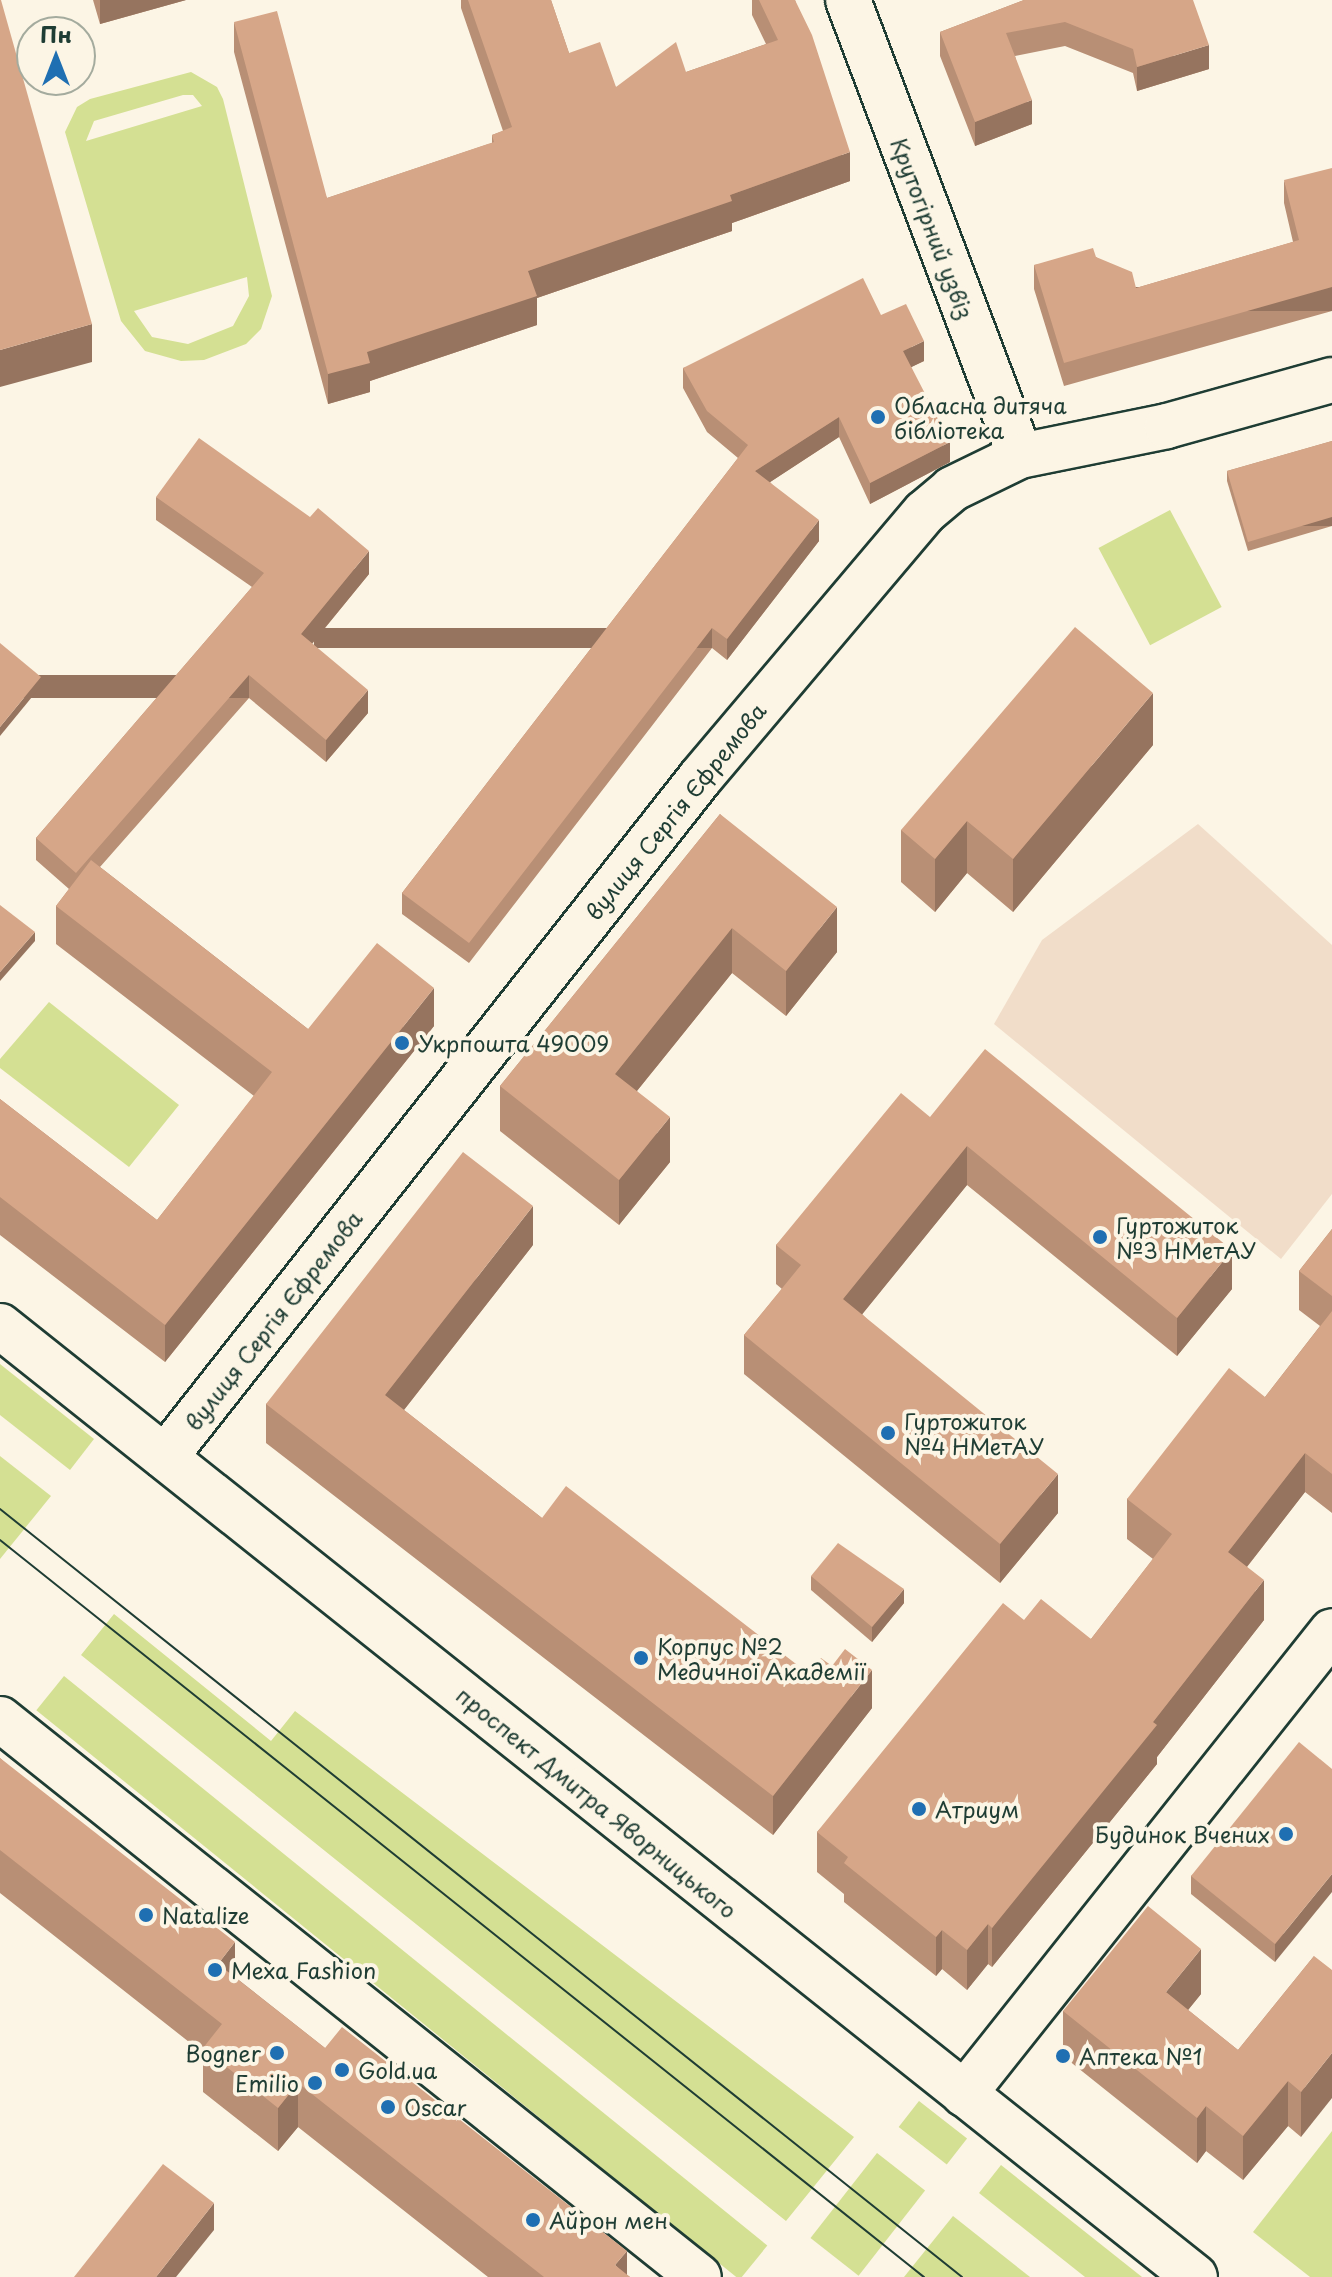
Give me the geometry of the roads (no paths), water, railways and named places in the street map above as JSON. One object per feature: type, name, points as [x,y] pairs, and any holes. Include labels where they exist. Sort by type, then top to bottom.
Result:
[{"type":"street","name":"Крутогірний узвіз","points":[[848,0],[1020,456]]},
{"type":"street","name":"вулиця Сергія Єфремова","points":[[165,1457],[700,778],[899,539],[952,489],[1020,456],[1167,426],[1332,380]]},
{"type":"street","name":"проспект Дмитра Яворницького","points":[[0,1326],[1195,2277]]},
{"type":"street","points":[[964,2094],[1332,1631]]},
{"type":"street","points":[[0,1719],[699,2277]]},
{"type":"tram line","points":[[0,1509],[962,2277]]},
{"type":"tram line","points":[[0,1540],[924,2277]]},
{"type":"place","name":"Обласна дитяча бібліотека","points":[[878,417]]},
{"type":"place","name":"Укрпошта 49009","points":[[402,1043]]},
{"type":"place","name":"Гуртожиток №3 НМетАУ","points":[[1100,1237]]},
{"type":"place","name":"Гуртожиток №4 НМетАУ","points":[[888,1433]]},
{"type":"place","name":"Корпус №2 Медичної Академії","points":[[641,1658]]},
{"type":"place","name":"Атриум","points":[[919,1809]]},
{"type":"place","name":"Будинок Вчених","points":[[1286,1834]]},
{"type":"place","name":"Natalize","points":[[146,1915]]},
{"type":"place","name":"Меха Fashion","points":[[215,1970]]},
{"type":"place","name":"Bogner","points":[[277,2053]]},
{"type":"place","name":"Аптека №1","points":[[1063,2056]]},
{"type":"place","name":"Gold.ua","points":[[342,2070]]},
{"type":"place","name":"Emilio","points":[[315,2083]]},
{"type":"place","name":"Oscar","points":[[388,2107]]},
{"type":"place","name":"Айрон мен","points":[[533,2220]]}]
